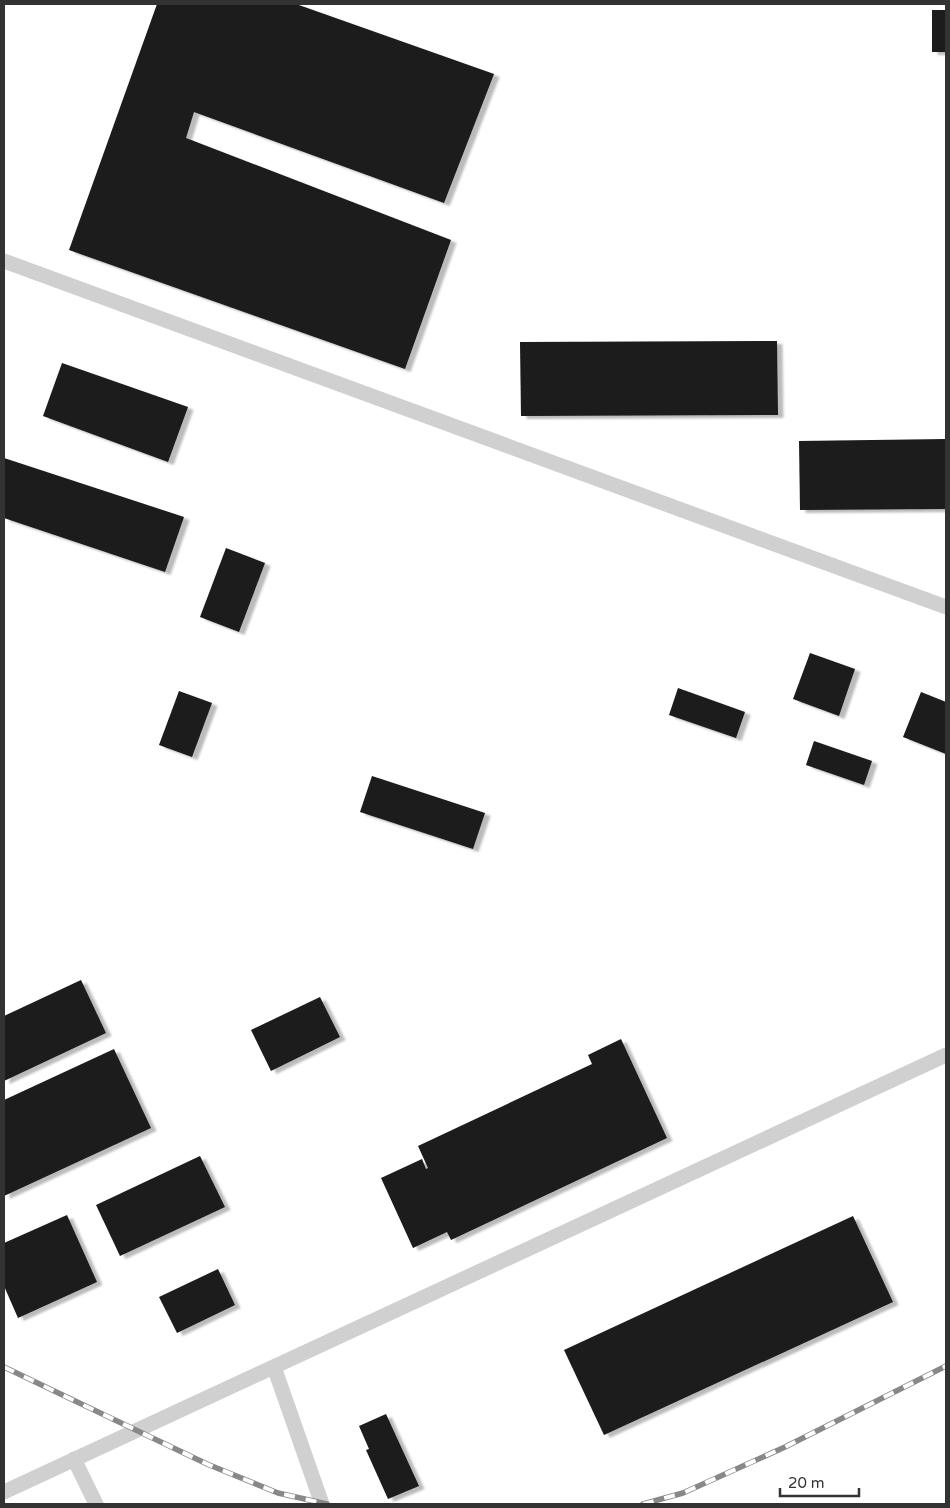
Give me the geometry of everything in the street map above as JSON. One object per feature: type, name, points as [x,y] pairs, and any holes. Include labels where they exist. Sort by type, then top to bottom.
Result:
[{"type":"lane","points":[[4,261],[946,607]]},
{"type":"lane","points":[[4,1492],[946,1055]]},
{"type":"lane","points":[[274,1367],[322,1504]]},
{"type":"lane","points":[[74,1459],[96,1504]]},
{"type":"building","points":[[157,4],[296,4],[494,74],[444,203],[194,112],[186,138],[451,240],[405,369],[69,250]]},
{"type":"building","points":[[932,10],[946,10],[946,52],[932,52]]},
{"type":"building","points":[[777,341],[778,415],[521,416],[520,342]]},
{"type":"building","points":[[62,363],[188,407],[168,462],[43,416]]},
{"type":"building","points":[[946,439],[946,509],[800,510],[799,441]]},
{"type":"building","points":[[4,458],[184,517],[165,572],[4,518]]},
{"type":"building","points":[[226,548],[265,563],[239,632],[200,617]]},
{"type":"building","points":[[810,653],[855,669],[839,716],[793,699]]},
{"type":"building","points":[[678,688],[745,712],[736,738],[669,715]]},
{"type":"building","points":[[179,691],[212,703],[192,757],[159,745]]},
{"type":"building","points":[[921,692],[946,702],[946,754],[903,737]]},
{"type":"building","points":[[814,741],[872,761],[864,785],[806,765]]},
{"type":"building","points":[[372,776],[485,813],[473,849],[360,812]]},
{"type":"building","points":[[81,980],[106,1033],[4,1081],[4,1016]]},
{"type":"building","points":[[320,997],[340,1037],[271,1071],[251,1030]]},
{"type":"building","points":[[621,1039],[667,1138],[451,1240],[447,1232],[413,1248],[381,1178],[422,1159],[426,1169],[428,1168],[418,1146],[592,1064],[588,1055]]},
{"type":"building","points":[[114,1049],[151,1128],[4,1196],[4,1100]]},
{"type":"building","points":[[200,1156],[225,1207],[120,1256],[96,1205]]},
{"type":"building","points":[[67,1215],[97,1282],[18,1318],[4,1286],[4,1243]]},
{"type":"building","points":[[853,1216],[893,1302],[604,1435],[564,1350]]},
{"type":"building","points":[[218,1269],[235,1305],[177,1333],[159,1297]]},
{"type":"building","points":[[386,1414],[419,1486],[388,1499],[366,1450],[369,1449],[359,1426]]},
{"type":"railway","points":[[643,1504],[683,1493],[785,1447],[946,1366]]},
{"type":"railway","points":[[4,1367],[207,1464],[278,1493],[327,1504]]}]
